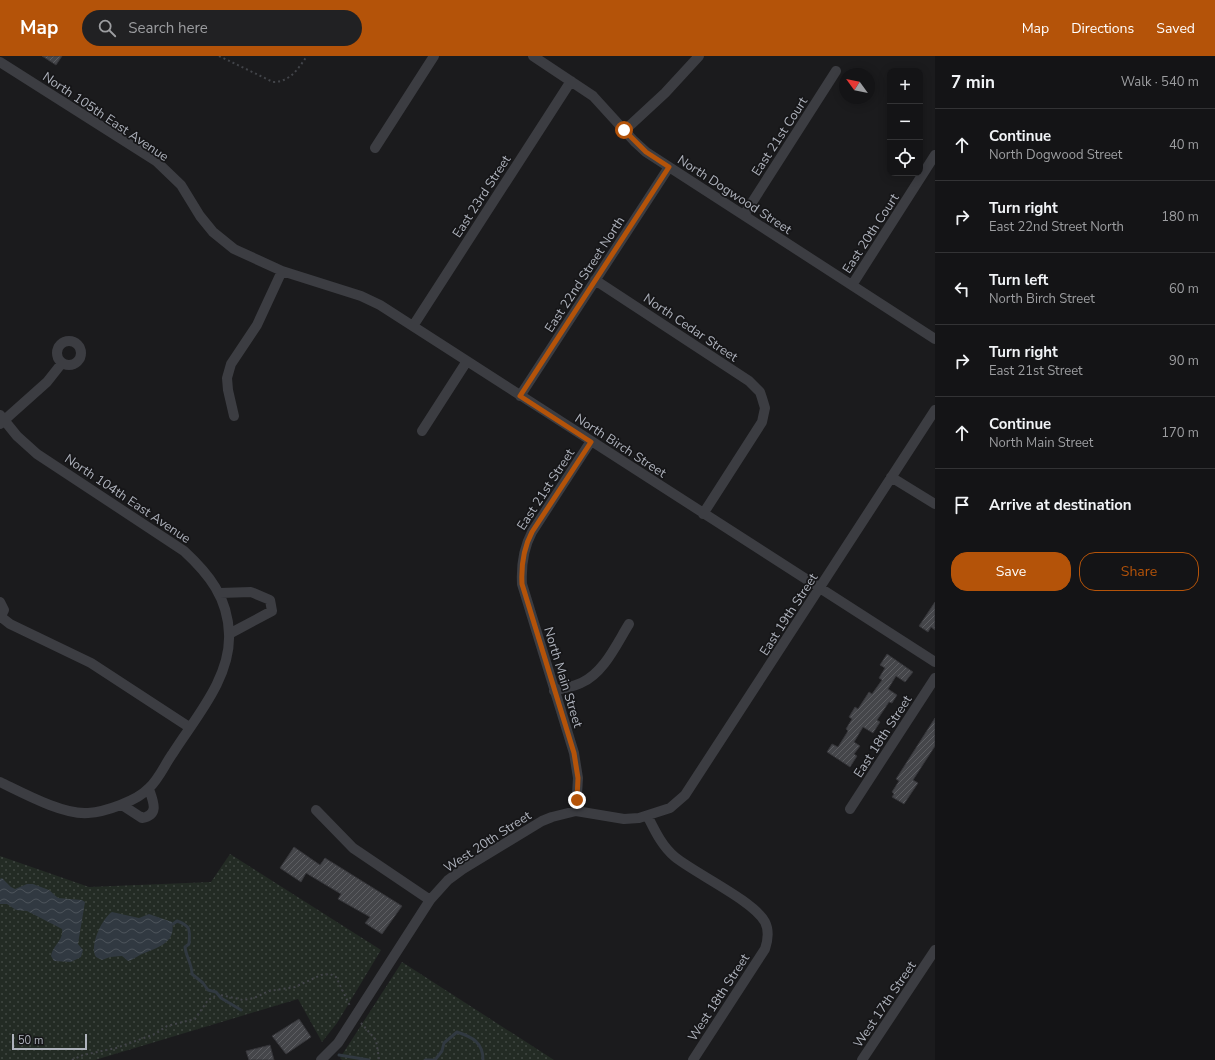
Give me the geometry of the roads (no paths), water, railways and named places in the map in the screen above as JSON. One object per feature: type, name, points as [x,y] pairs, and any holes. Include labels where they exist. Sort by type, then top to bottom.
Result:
[{"type":"street","points":[[375,148],[434,56]]},
{"type":"street","name":"North Dogwood Street","points":[[533,56],[593,96],[646,152],[935,339]]},
{"type":"street","points":[[624,130],[665,94],[699,56]]},
{"type":"street","name":"North 105th East Avenue","points":[[0,62],[156,161],[181,185],[200,216],[222,241],[255,260],[282,271]]},
{"type":"street","name":"East 21st Court","points":[[744,215],[836,71]]},
{"type":"street","name":"East 23rd Street","points":[[413,326],[571,81]]},
{"type":"street","name":"East 20th Court","points":[[852,284],[935,155]]},
{"type":"street","name":"East 22nd Street North","points":[[520,396],[669,167]]},
{"type":"street","points":[[234,416],[227,378],[231,364],[257,325],[282,271]]},
{"type":"street","name":"North Birch Street","points":[[282,271],[361,296],[380,305],[935,662]]},
{"type":"street","name":"North Cedar Street","points":[[596,280],[749,381],[760,392],[764,404],[764,416],[760,427],[703,514]]},
{"type":"street","points":[[422,431],[467,361]]},
{"type":"street","points":[[1,420],[47,382],[62,363]]},
{"type":"street","name":"East 19th Street","points":[[576,811],[624,818],[648,817],[670,808],[684,794],[820,589],[891,476],[935,410]]},
{"type":"street","name":"North 104th East Avenue","points":[[1,420],[37,454],[184,551],[204,570],[220,593],[226,614],[229,634],[225,664],[209,697],[149,789]]},
{"type":"street","name":"East 21st Street","points":[[524,552],[532,532],[591,442]]},
{"type":"street","points":[[891,476],[935,504]]},
{"type":"street","name":"North Main Street","points":[[524,552],[522,584],[577,765],[578,787],[576,811]]},
{"type":"street","points":[[220,593],[252,592],[270,600],[272,611],[229,634]]},
{"type":"street","points":[[0,602],[4,610],[1,618],[10,624],[91,663],[189,727]]},
{"type":"street","points":[[554,691],[582,683],[596,672],[611,654],[629,624]]},
{"type":"street","name":"East 18th Street","points":[[850,809],[935,678]]},
{"type":"street","points":[[0,782],[63,809],[88,813],[122,805],[149,789],[154,804],[153,811],[148,817],[142,818],[122,805]]},
{"type":"street","points":[[316,810],[354,848],[430,900]]},
{"type":"street","name":"West 20th Street","points":[[321,1060],[338,1043],[370,991],[430,900],[448,880],[463,869],[542,821],[564,813],[576,811]]},
{"type":"street","name":"West 18th Street","points":[[648,817],[666,849],[675,857],[749,905],[765,922],[767,931],[765,949],[693,1060]]},
{"type":"street","name":"West 17th Street","points":[[862,1060],[935,950]]},
{"type":"water","points":[[2,878],[15,889],[27,884],[33,884],[49,890],[58,898],[82,900],[85,902],[78,944],[83,950],[81,957],[71,962],[54,961],[51,956],[52,952],[60,939],[62,929],[27,911],[16,910],[7,904],[0,904],[0,879]]},
{"type":"water","points":[[112,912],[139,918],[149,914],[172,922],[173,929],[171,935],[164,944],[130,961],[122,956],[110,957],[102,960],[96,957],[94,952],[95,940],[104,920]]},
{"type":"waterway","points":[[173,924],[177,921],[189,929],[189,944],[185,947],[192,974],[203,983],[208,990],[216,992],[221,998],[241,1010]]},
{"type":"waterway","points":[[435,1060],[442,1051],[444,1043],[457,1032],[476,1041],[481,1049],[483,1060]]},
{"type":"waterway","points":[[339,1055],[369,1060]]},
{"type":"waterway","points":[[425,1060],[433,1060]]}]
